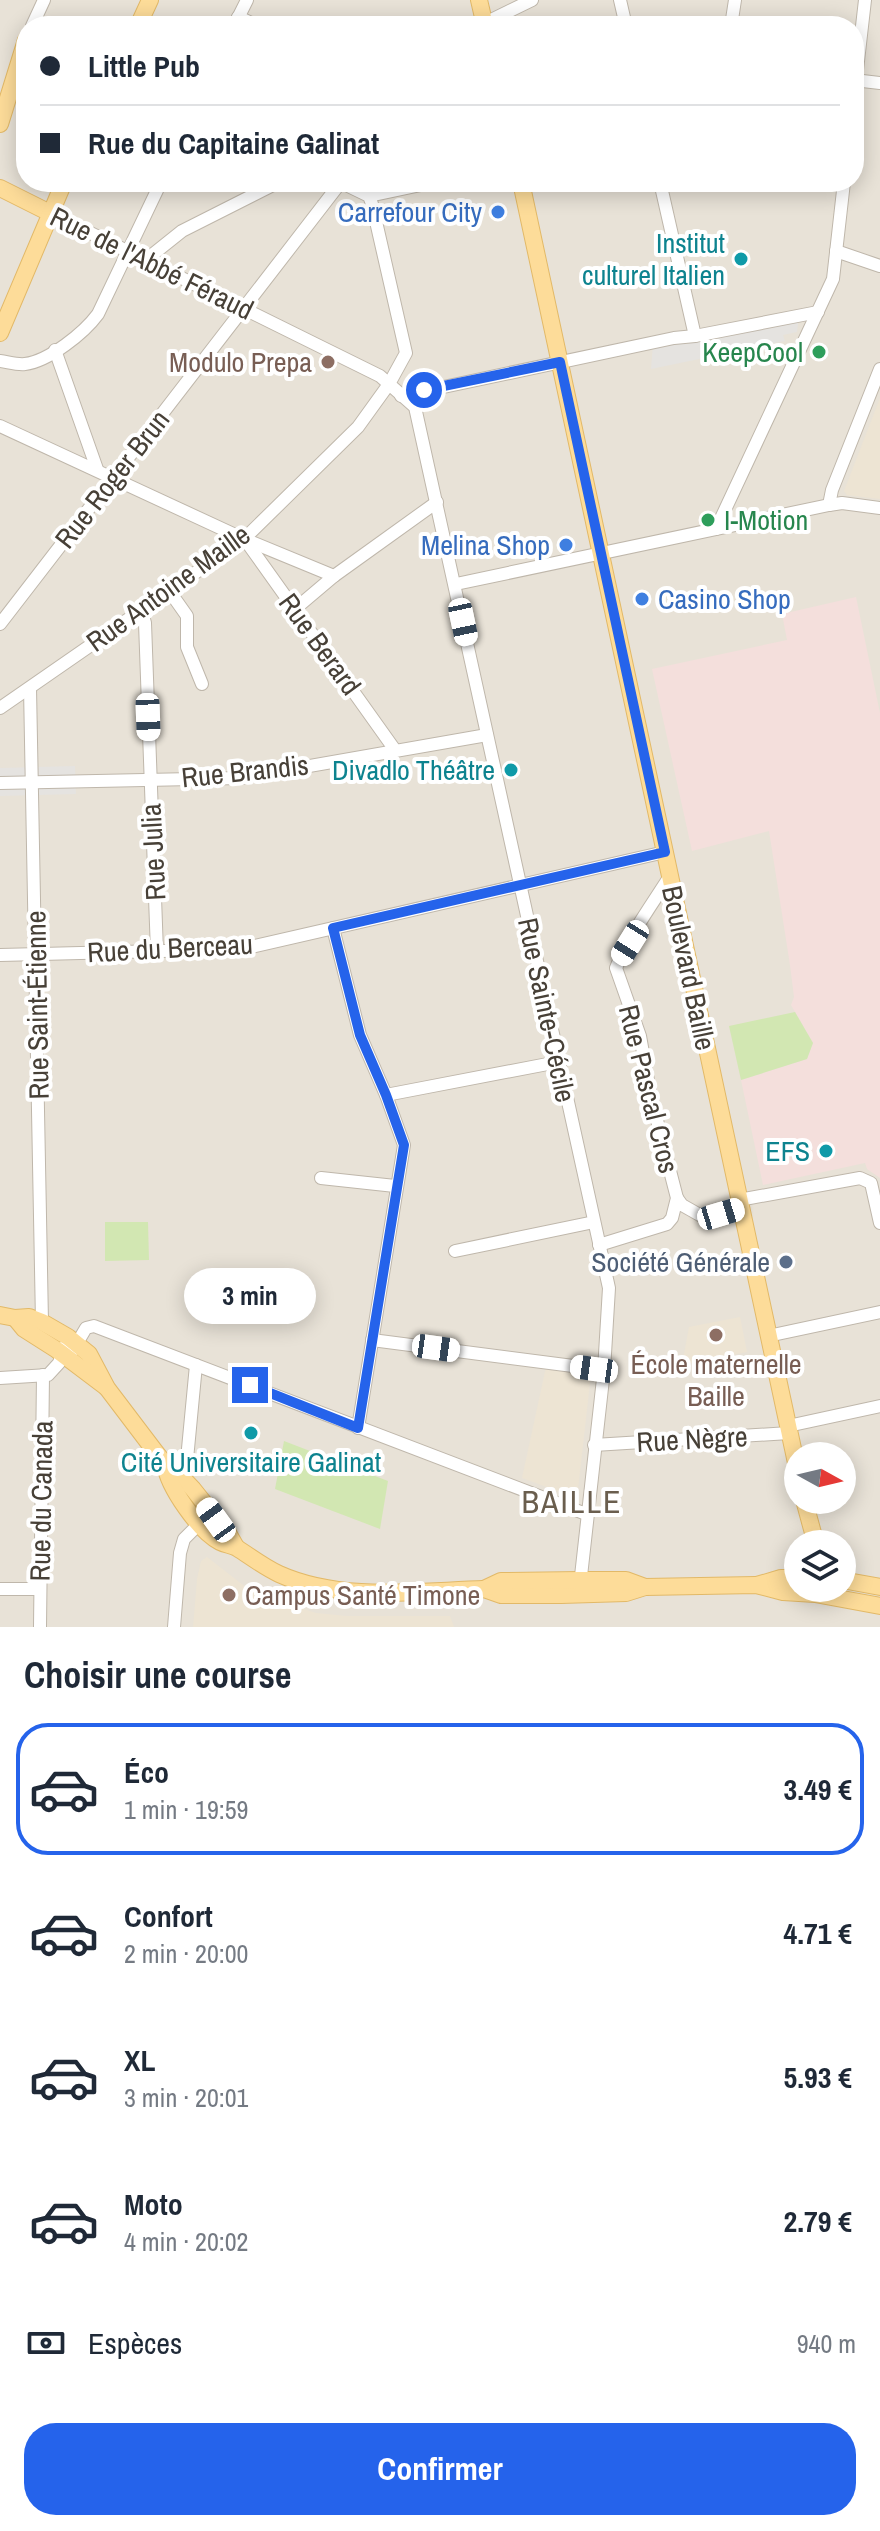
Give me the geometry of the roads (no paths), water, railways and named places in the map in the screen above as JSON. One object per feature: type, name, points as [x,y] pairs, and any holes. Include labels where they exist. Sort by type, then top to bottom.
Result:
[{"type":"main road","points":[[0,124],[16,72]]},
{"type":"main road","name":"Rue de l'Abbé Féraud","points":[[0,188],[50,213]]},
{"type":"main road","points":[[0,333],[4,317],[59,192]]},
{"type":"main road","name":"Boulevard Baille","points":[[523,192],[665,852],[663,887],[740,1204],[791,1442]]},
{"type":"main road","points":[[7,1317],[29,1317],[42,1322],[73,1340],[93,1359],[107,1388],[165,1464],[185,1480],[236,1547]]},
{"type":"main road","points":[[7,1317],[107,1388]]},
{"type":"main road","points":[[165,1464],[167,1477],[200,1523],[218,1541],[236,1547],[278,1574],[322,1587],[361,1592],[484,1589],[501,1581],[580,1587],[626,1580],[645,1587],[756,1585],[784,1578]]},
{"type":"main road","points":[[856,1583],[880,1587]]},
{"type":"main road","points":[[756,1585],[784,1591]]},
{"type":"main road","points":[[856,1599],[880,1606]]},
{"type":"street","points":[[501,16],[532,0]]},
{"type":"street","points":[[0,361],[22,365],[31,362],[89,327],[156,192]]},
{"type":"street","points":[[147,259],[182,231],[259,192]]},
{"type":"street","name":"Rue Roger Brun","points":[[0,624],[333,192]]},
{"type":"street","points":[[361,192],[369,196],[388,192]]},
{"type":"street","points":[[662,192],[695,336]]},
{"type":"street","points":[[716,529],[833,279],[843,192]]},
{"type":"street","points":[[369,196],[406,353],[389,384]]},
{"type":"street","name":"Rue de l'Abbé Féraud","points":[[50,213],[384,378],[389,384]]},
{"type":"street","points":[[836,251],[880,266]]},
{"type":"street","points":[[401,396],[674,338],[818,312]]},
{"type":"street","points":[[55,350],[97,469]]},
{"type":"street","points":[[829,505],[832,490],[879,372]]},
{"type":"street","name":"Rue Sainte-Cécile","points":[[389,384],[415,407],[610,1295],[580,1587]]},
{"type":"street","name":"Rue Antoine Maille","points":[[0,708],[244,539],[358,427],[389,384]]},
{"type":"street","points":[[0,426],[244,539],[334,576]]},
{"type":"street","points":[[295,609],[334,576],[437,502]]},
{"type":"street","points":[[456,584],[829,505],[842,503],[880,508]]},
{"type":"street","name":"Rue Berard","points":[[244,539],[395,750]]},
{"type":"street","points":[[168,589],[187,616],[187,647],[202,684]]},
{"type":"street","name":"Rue Julia","points":[[141,609],[145,623],[157,952]]},
{"type":"street","name":"Rue Saint-Étienne","points":[[30,688],[42,1322]]},
{"type":"street","name":"Rue Brandis","points":[[0,783],[241,778],[487,735]]},
{"type":"street","name":"Rue du Berceau","points":[[0,955],[242,949],[665,852]]},
{"type":"street","name":"Rue Pascal Cros","points":[[663,887],[616,968],[644,1050],[651,1097],[677,1198],[682,1205],[705,1218],[740,1204]]},
{"type":"street","points":[[333,928],[360,1035],[404,1145],[358,1428]]},
{"type":"street","points":[[386,1095],[558,1062]]},
{"type":"street","points":[[321,1178],[395,1186]]},
{"type":"street","points":[[740,1204],[860,1178],[871,1183],[880,1223]]},
{"type":"street","name":"Rue Pascal Cros","points":[[599,1245],[667,1224],[672,1218],[677,1198]]},
{"type":"street","points":[[455,1251],[594,1222]]},
{"type":"street","points":[[768,1336],[880,1312]]},
{"type":"street","points":[[0,1378],[43,1375],[52,1371],[65,1357],[73,1340],[86,1328],[94,1326],[586,1514]]},
{"type":"street","points":[[372,1340],[604,1370]]},
{"type":"street","points":[[185,1480],[196,1365]]},
{"type":"street","name":"Rue du Canada","points":[[40,1627],[43,1375]]},
{"type":"street","name":"Rue Nègre","points":[[594,1445],[788,1429],[880,1406]]},
{"type":"street","points":[[174,1627],[180,1553],[184,1539],[200,1523],[205,1506]]},
{"type":"street","points":[[0,1589],[40,1589]]},
{"type":"place","name":"Carrefour City","points":[[498,212]]},
{"type":"place","name":"Institut culturel Italien","points":[[741,259]]},
{"type":"place","name":"KeepCool","points":[[819,352]]},
{"type":"place","name":"Modulo Prepa","points":[[328,362]]},
{"type":"place","name":"I-Motion","points":[[708,520]]},
{"type":"place","name":"Melina Shop","points":[[566,545]]},
{"type":"place","name":"Casino Shop","points":[[642,599]]},
{"type":"place","name":"Divadlo Théâtre","points":[[511,770]]},
{"type":"place","name":"EFS","points":[[826,1151]]},
{"type":"place","name":"Société Générale","points":[[786,1262]]},
{"type":"place","name":"École maternelle Baille","points":[[716,1335]]},
{"type":"place","name":"Cité Universitaire Galinat","points":[[251,1433]]},
{"type":"place","name":"Campus Santé Timone","points":[[229,1595]]},
{"type":"district","name":"BAILLE","points":[[572,1501]]}]
